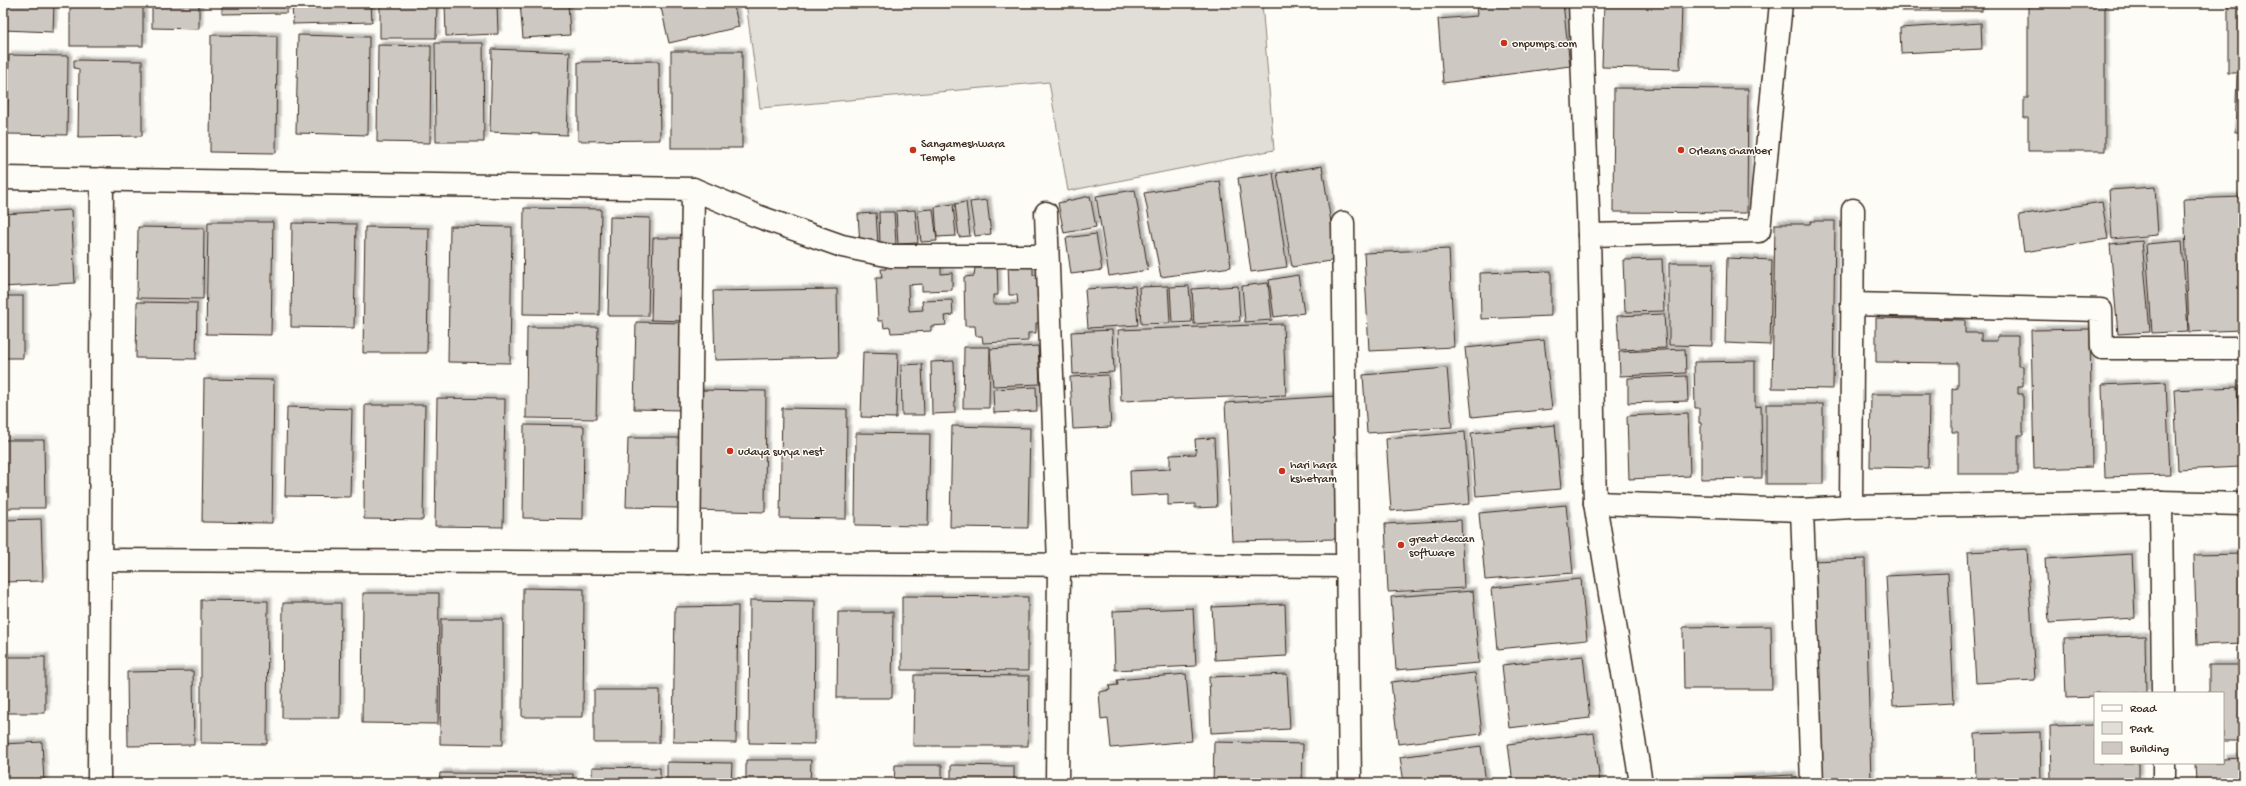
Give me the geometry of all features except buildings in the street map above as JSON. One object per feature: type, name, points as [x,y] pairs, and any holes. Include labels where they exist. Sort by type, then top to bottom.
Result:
[{"type":"street","points":[[1580,3],[1589,235],[1596,503],[1641,783]]},
{"type":"street","points":[[1589,235],[1759,231],[1781,3]]},
{"type":"street","points":[[3,178],[102,178],[693,189],[757,216],[842,246],[891,256],[1047,256]]},
{"type":"street","points":[[99,783],[102,178]]},
{"type":"street","points":[[689,563],[693,189]]},
{"type":"street","points":[[1851,507],[1853,210]]},
{"type":"street","points":[[1046,212],[1059,564],[1057,783]]},
{"type":"street","points":[[1343,223],[1350,783]]},
{"type":"street","points":[[1852,304],[2101,310],[2102,348],[2243,348]]},
{"type":"street","points":[[1596,503],[1802,510],[1851,507],[2161,502],[2243,504]]},
{"type":"street","points":[[2161,502],[2163,692]]},
{"type":"street","points":[[1802,510],[1812,783]]},
{"type":"street","points":[[100,560],[1347,566]]},
{"type":"street","points":[[2164,764],[2164,783]]},
{"type":"green space","points":[[746,3],[1262,3],[1274,150],[1068,191],[1049,82],[760,108]]},
{"type":"place","name":"onpumps.com","points":[[1504,43]]},
{"type":"place","name":"Sangameshwara Temple","points":[[913,150]]},
{"type":"place","name":"Orleans chamber","points":[[1681,150]]},
{"type":"place","name":"udaya surya nest","points":[[730,451]]},
{"type":"place","name":"hari hara kshetram","points":[[1282,471]]},
{"type":"place","name":"great deccan software","points":[[1401,545]]}]
